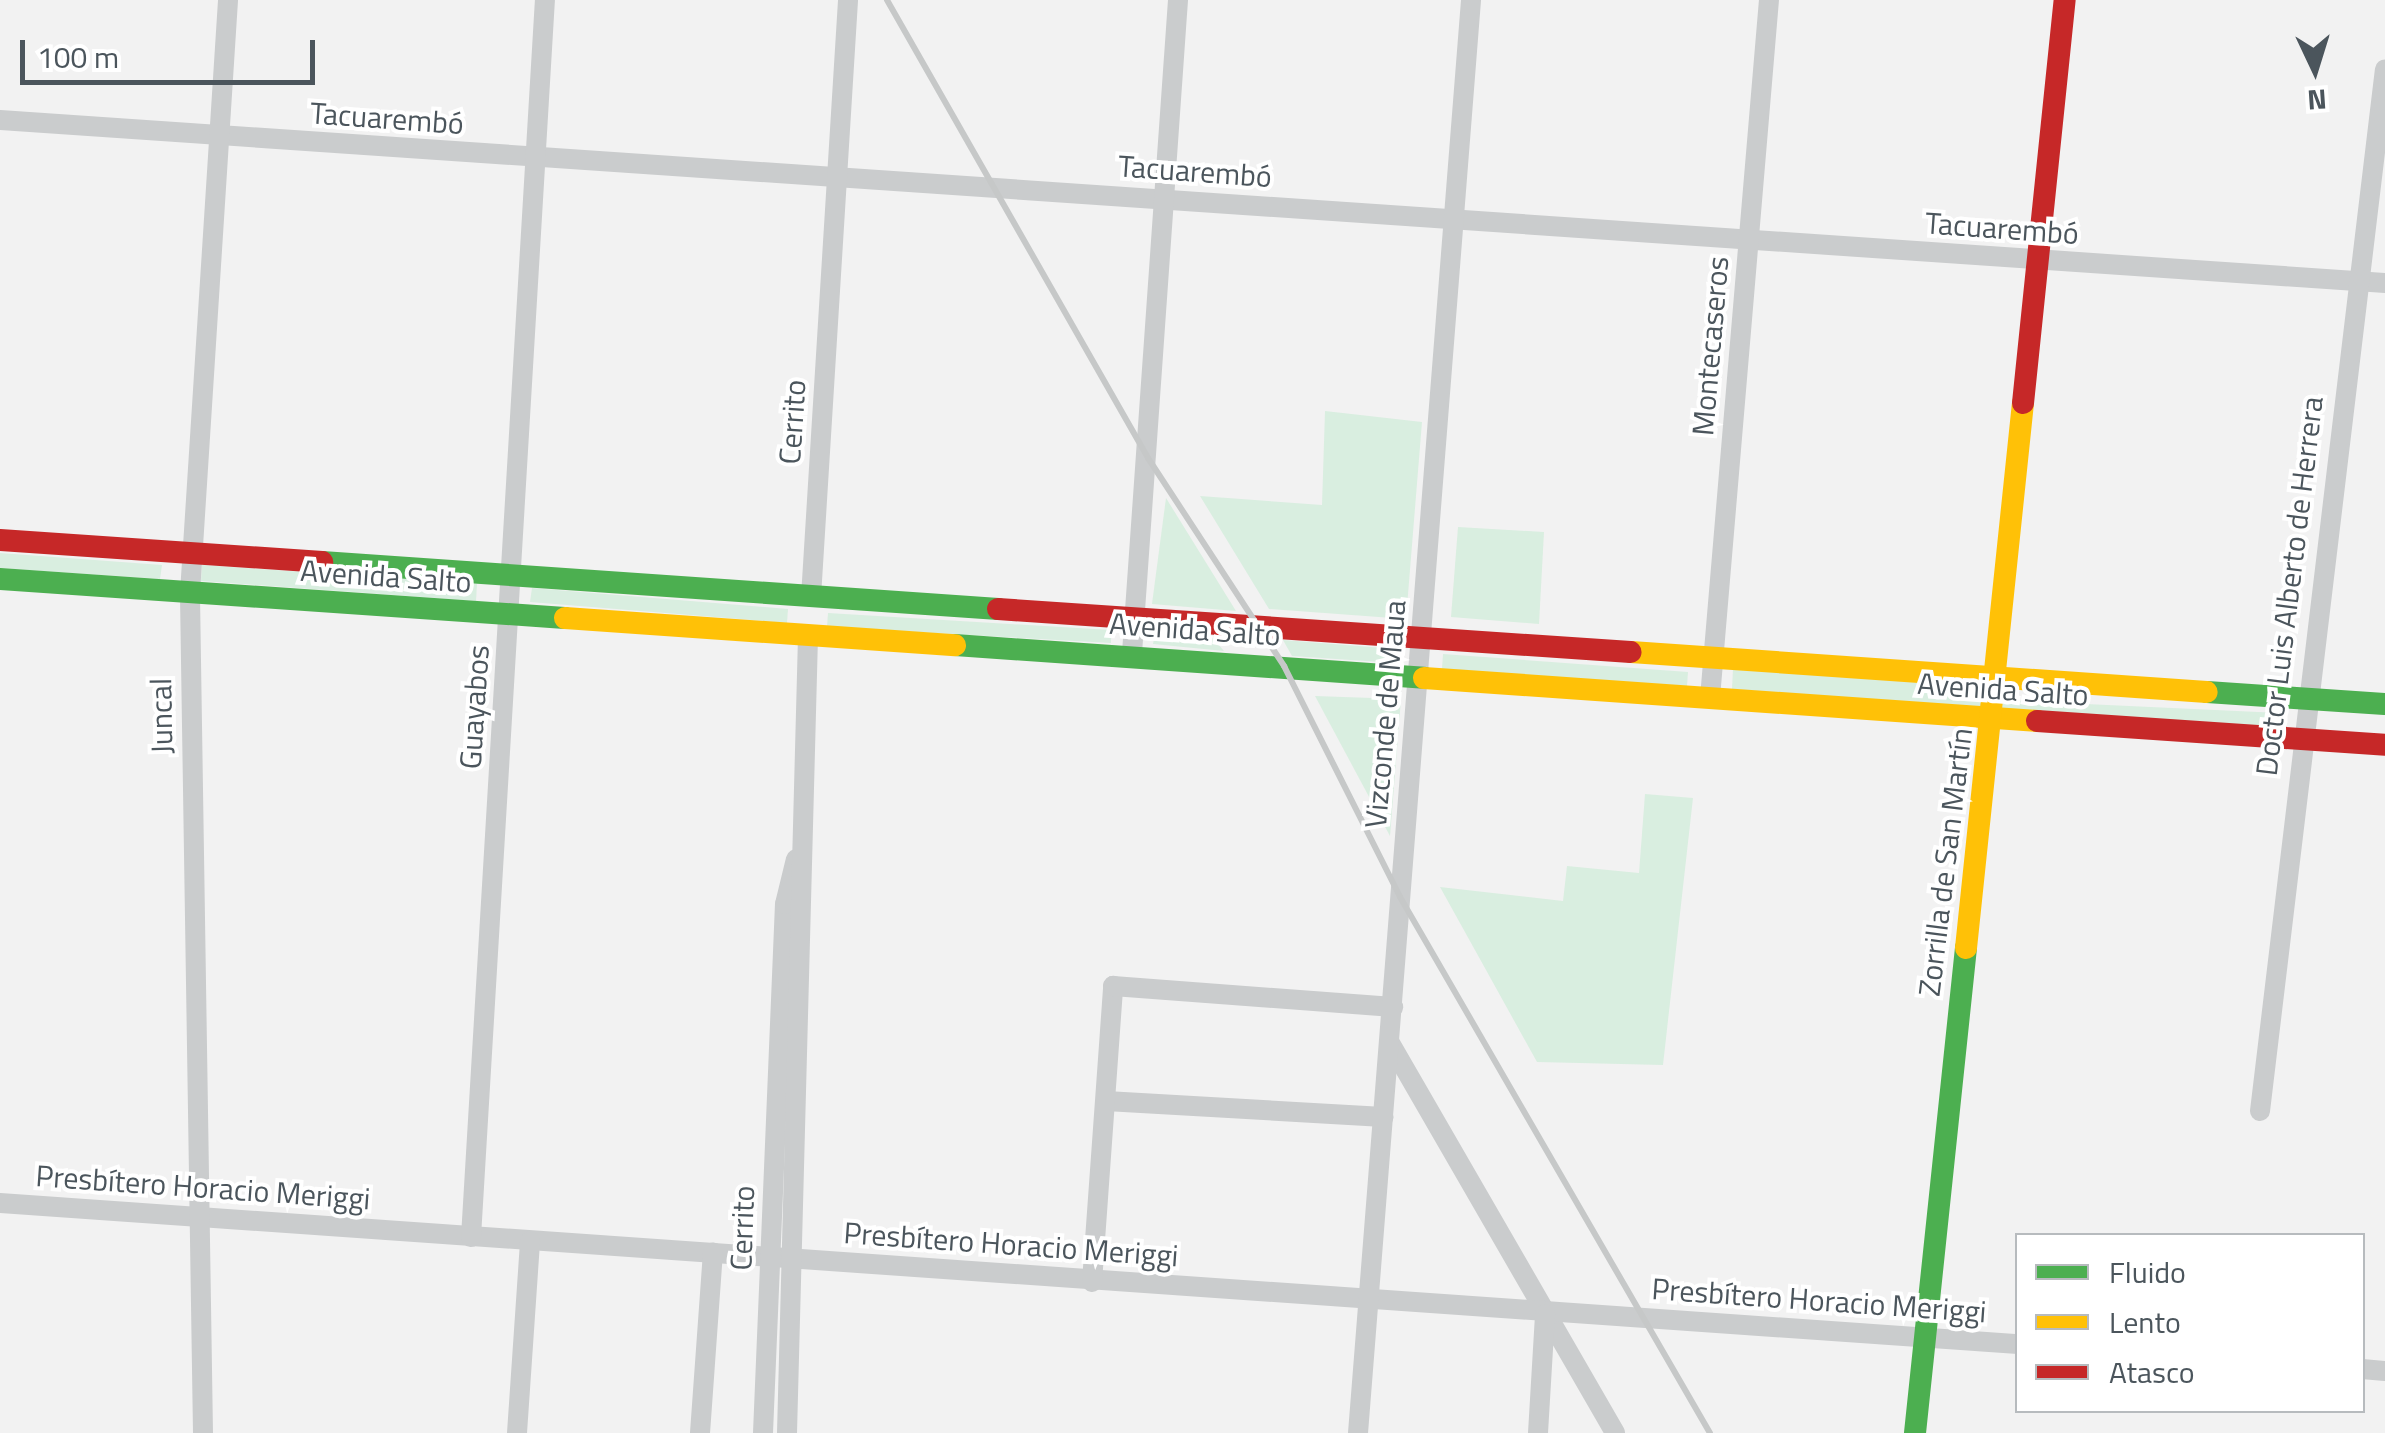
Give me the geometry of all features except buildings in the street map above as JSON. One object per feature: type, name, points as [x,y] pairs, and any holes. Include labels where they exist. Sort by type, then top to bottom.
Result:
[{"type":"street","name":"Juncal","points":[[203,1433],[190,593],[228,0]]},
{"type":"street","name":"Guayabos","points":[[471,1237],[545,0]]},
{"type":"street","name":"Cerrito","points":[[786,1433],[806,904],[799,848],[808,635],[848,0]]},
{"type":"street","points":[[1132,654],[1178,0]]},
{"type":"street","name":"Vizconde de Maua","points":[[1358,1433],[1471,0]]},
{"type":"street","name":"Montecaseros","points":[[1710,698],[1769,0]]},
{"type":"street","name":"Zorrilla de San Martín","points":[[1915,1433],[1922,1337],[1992,718],[2066,0]]},
{"type":"street","name":"Doctor Luis Alberto de Herrera","points":[[2260,1111],[2305,698],[2385,70]]},
{"type":"street","name":"Tacuarembó","points":[[0,120],[536,160],[837,176],[1750,242],[2385,282]]},
{"type":"street","name":"Avenida Salto","points":[[0,540],[811,596],[1135,623],[2385,704]]},
{"type":"street","name":"Avenida Salto","points":[[0,579],[1132,654],[2385,746]]},
{"type":"street","name":"Cerrito","points":[[763,1433],[785,904],[799,848]]},
{"type":"street","points":[[1092,1282],[1113,986],[1392,1007]]},
{"type":"street","points":[[1390,1043],[1614,1433]]},
{"type":"street","points":[[1106,1101],[1384,1116]]},
{"type":"street","name":"Presbítero Horacio Meriggi","points":[[0,1202],[530,1242],[793,1257],[1092,1282],[2015,1344]]},
{"type":"street","points":[[517,1433],[530,1242]]},
{"type":"street","points":[[700,1433],[713,1252]]},
{"type":"street","points":[[1538,1433],[1546,1312]]},
{"type":"green space","points":[[1325,411],[1422,422],[1406,619],[1269,609],[1200,496],[1322,505]]},
{"type":"green space","points":[[1166,498],[1236,611],[1152,604]]},
{"type":"green space","points":[[1458,527],[1544,532],[1539,624],[1451,617]]},
{"type":"green space","points":[[0,553],[162,565],[160,579],[0,568]]},
{"type":"green space","points":[[202,565],[477,584],[476,601],[201,581]]},
{"type":"green space","points":[[532,588],[788,609],[787,623],[530,602]]},
{"type":"green space","points":[[828,613],[1111,630],[1111,643],[827,627]]},
{"type":"green space","points":[[1155,633],[1213,638],[1224,651],[1153,644]]},
{"type":"green space","points":[[1283,640],[1396,649],[1395,663],[1292,656]]},
{"type":"green space","points":[[1443,654],[1688,672],[1687,686],[1442,669]]},
{"type":"green space","points":[[1733,669],[1983,686],[1982,709],[1732,689]]},
{"type":"green space","points":[[1315,696],[1401,699],[1390,836]]},
{"type":"green space","points":[[2001,700],[2280,713],[2279,728],[2001,711]]},
{"type":"green space","points":[[1645,794],[1693,798],[1663,1065],[1537,1062],[1440,887],[1563,901],[1567,866],[1639,873]]},
{"type":"railway","points":[[887,0],[1148,458],[1284,666],[1400,897],[1710,1433]]},
{"type":"traffic: fast","points":[[322,562],[998,609]]},
{"type":"traffic: fast","points":[[0,579],[565,618]]},
{"type":"traffic: fast","points":[[955,645],[1424,678]]},
{"type":"traffic: fast","points":[[2207,692],[2385,704]]},
{"type":"traffic: fast","points":[[1915,1433],[1966,948]]},
{"type":"traffic: slow","points":[[1966,948],[2023,403]]},
{"type":"traffic: slow","points":[[565,618],[955,645]]},
{"type":"traffic: slow","points":[[1631,652],[2207,692]]},
{"type":"traffic: slow","points":[[1424,678],[2037,721]]},
{"type":"traffic: jam","points":[[2023,403],[2065,0]]},
{"type":"traffic: jam","points":[[0,540],[322,562]]},
{"type":"traffic: jam","points":[[998,609],[1631,652]]},
{"type":"traffic: jam","points":[[2037,721],[2385,745]]}]
